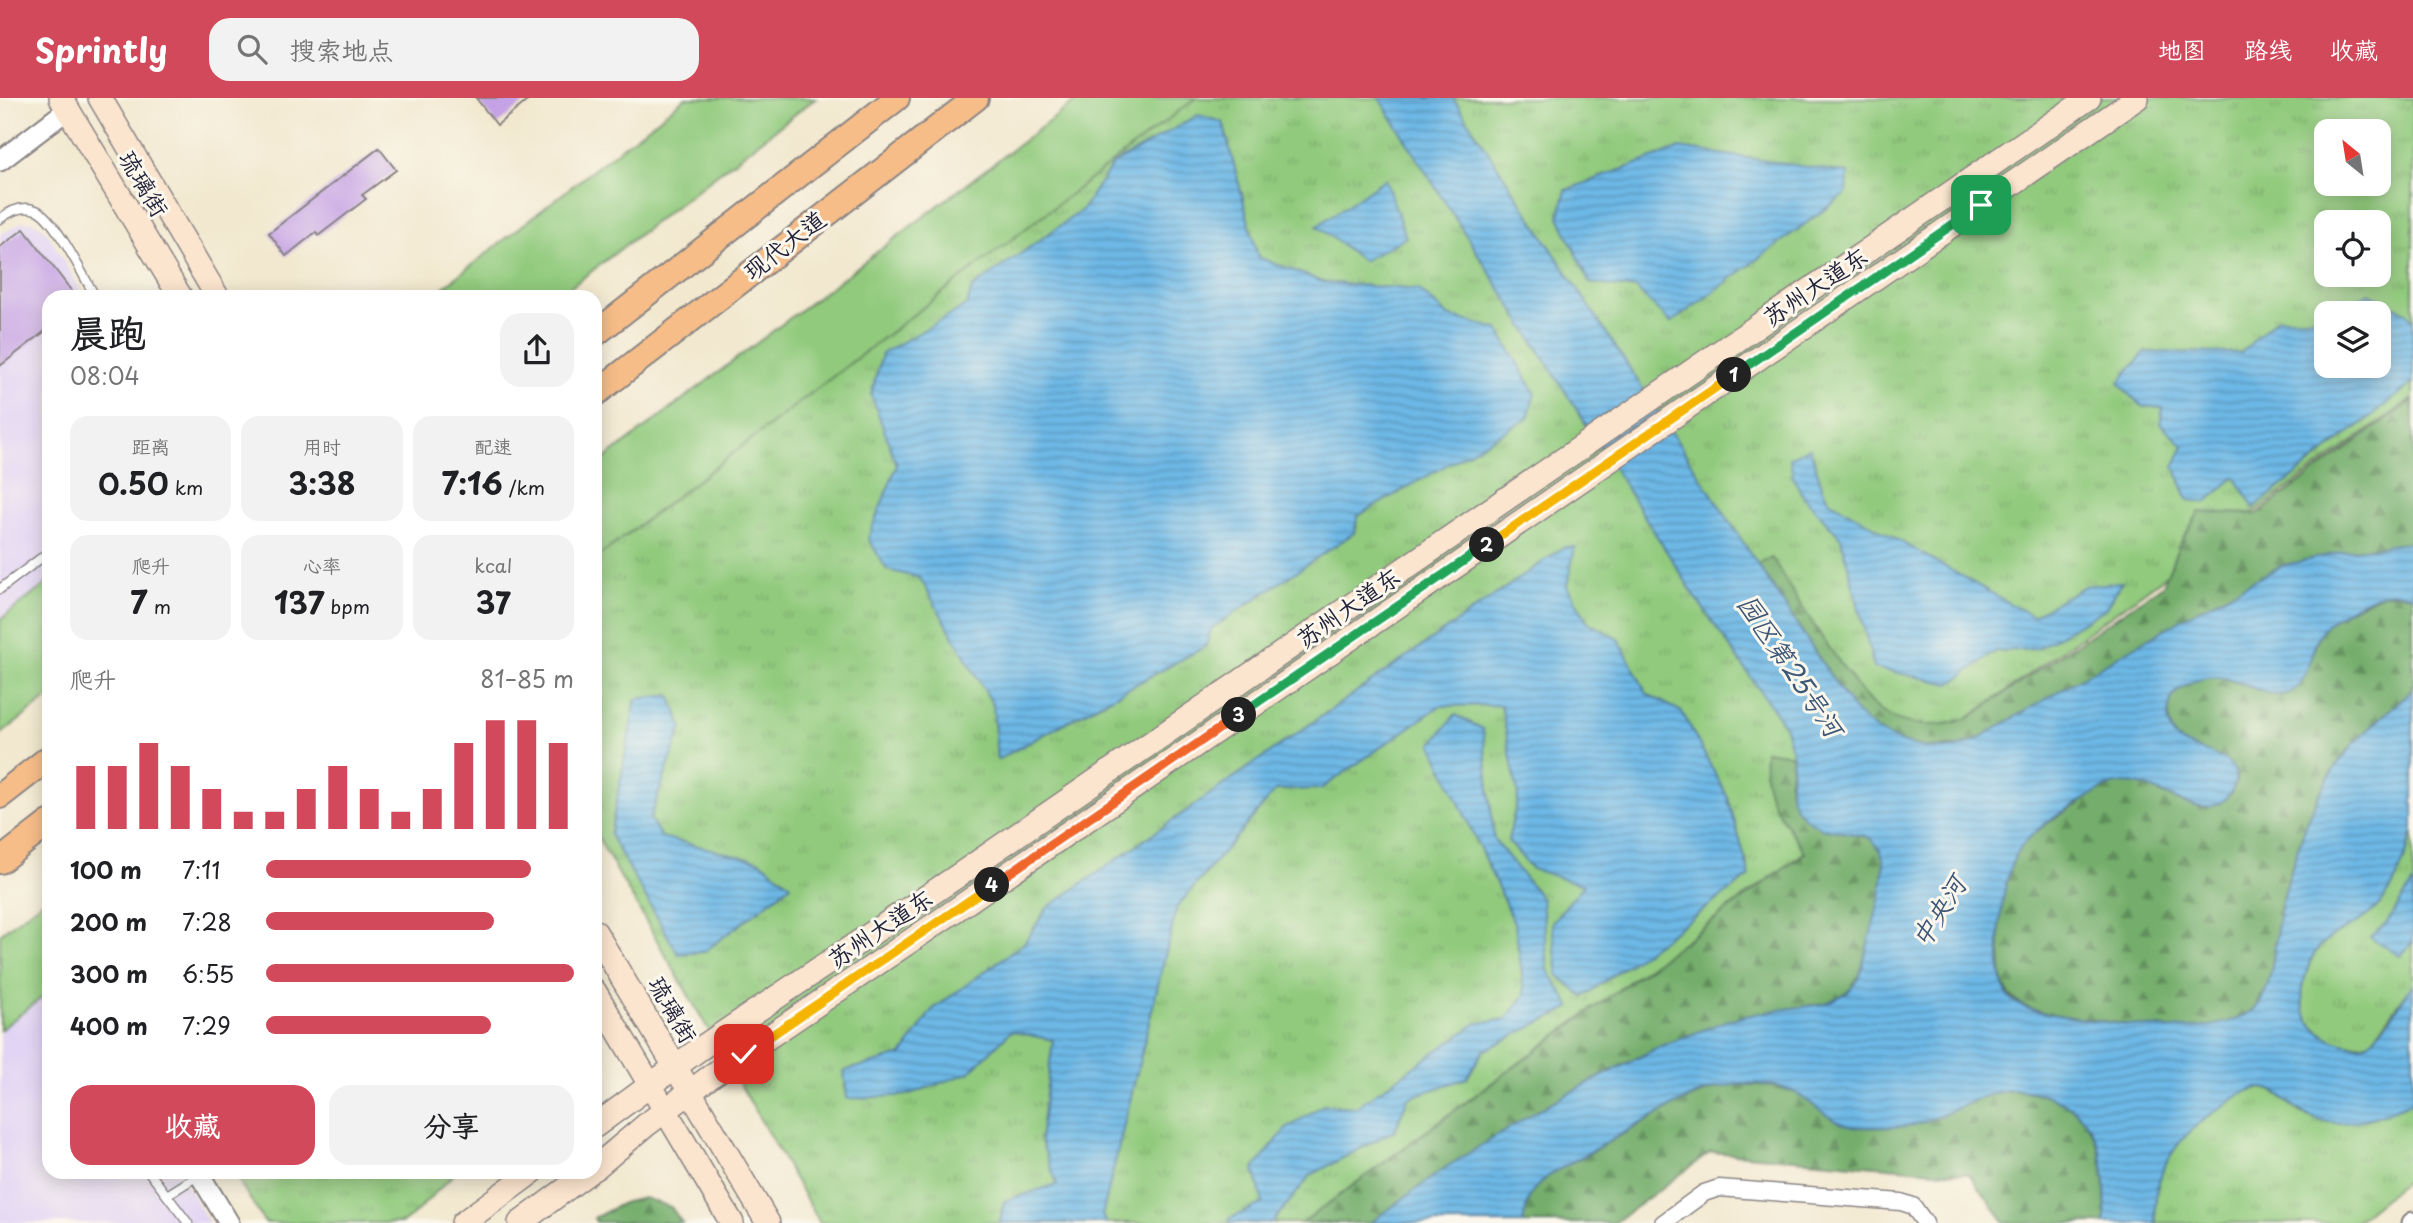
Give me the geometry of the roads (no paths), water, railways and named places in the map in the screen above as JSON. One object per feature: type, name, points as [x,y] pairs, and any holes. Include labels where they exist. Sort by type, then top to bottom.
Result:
[{"type":"main road","name":"琉璃街","points":[[100,98],[213,290]]},
{"type":"main road","name":"现代大道","points":[[602,329],[897,98]]},
{"type":"main road","name":"现代大道","points":[[602,389],[976,98]]},
{"type":"main road","name":"苏州大道东","points":[[602,1121],[675,1068],[2089,98]]},
{"type":"main road","name":"苏州大道东","points":[[602,1162],[689,1091],[2137,98]]},
{"type":"main road","name":"琉璃街","points":[[64,104],[176,290]]},
{"type":"main road","points":[[0,796],[42,763]]},
{"type":"main road","points":[[0,861],[42,828]]},
{"type":"main road","name":"琉璃街","points":[[602,944],[768,1223]]},
{"type":"main road","points":[[602,1004],[732,1223]]},
{"type":"main road","points":[[463,1223],[523,1179]]},
{"type":"main road","points":[[520,1223],[580,1179]]},
{"type":"street","points":[[0,161],[64,104]]},
{"type":"street","points":[[206,1179],[229,1223]]},
{"type":"street","points":[[208,1179],[243,1223]]},
{"type":"street","points":[[1663,1223],[1704,1193],[1719,1188],[1901,1202],[1913,1206],[1926,1223]]},
{"type":"lane","points":[[0,219],[10,211],[23,208],[37,210],[50,220],[91,290]]},
{"type":"lane","points":[[0,589],[42,557]]},
{"type":"lane","points":[[154,1179],[188,1223]]},
{"type":"lane","points":[[167,1195],[193,1179]]},
{"type":"water","points":[[1379,98],[1453,98],[1839,689],[1862,718],[1877,730],[1902,742],[1943,749],[1969,744],[2187,616],[2281,566],[2342,552],[2413,542],[2413,596],[2395,592],[2384,593],[2364,601],[2333,620],[2316,640],[2305,675],[2296,689],[2278,695],[2217,677],[2187,685],[2176,693],[2170,704],[2170,730],[2184,743],[2215,755],[2231,765],[2235,782],[2230,794],[2220,803],[2207,807],[2194,806],[2152,789],[2121,783],[2104,788],[2058,815],[2027,840],[2013,862],[2003,902],[1999,948],[2000,969],[2010,998],[2038,1012],[2138,1026],[2189,1028],[2212,1026],[2234,1020],[2252,1011],[2265,992],[2291,869],[2324,786],[2335,767],[2355,743],[2413,689],[2413,831],[2404,860],[2396,880],[2380,904],[2367,916],[2323,943],[2315,953],[2308,968],[2302,999],[2307,1018],[2320,1032],[2338,1042],[2361,1046],[2383,1028],[2413,984],[2413,1102],[2371,1118],[2342,1123],[2327,1122],[2300,1111],[2271,1090],[2250,1090],[2195,1127],[2172,1154],[2158,1185],[2156,1223],[2105,1223],[2105,1181],[2098,1144],[2079,1114],[2063,1102],[2042,1094],[2018,1090],[2000,1091],[1921,1123],[1871,1127],[1840,1123],[1798,1094],[1784,1088],[1763,1084],[1733,1085],[1681,1102],[1551,1174],[1531,1195],[1523,1223],[1370,1223],[1448,1166],[1552,1102],[1659,1047],[1731,1019],[1824,1004],[1847,993],[1859,979],[1880,897],[1884,861],[1872,839],[1821,828],[1805,818],[1795,807],[1790,794],[1793,755],[1784,725],[1698,601]]},
{"type":"water","points":[[1198,115],[1223,122],[1258,257],[1323,282],[1419,290],[1448,316],[1498,329],[1535,393],[1528,418],[1358,516],[1354,533],[1211,629],[1206,646],[997,760],[993,705],[920,578],[887,570],[868,538],[897,465],[871,395],[882,354],[967,305],[972,288],[1082,210],[1113,164]]},
{"type":"water","points":[[1680,148],[1848,173],[1847,193],[1671,323],[1636,289],[1590,283],[1559,217],[1566,190]]},
{"type":"water","points":[[1385,179],[1406,237],[1363,261],[1317,226]]},
{"type":"water","points":[[2369,293],[2385,301],[2351,301]]},
{"type":"water","points":[[2391,304],[2406,312],[2413,321],[2413,383],[2254,508],[2235,477],[2206,502],[2188,500],[2174,467],[2184,446],[2160,423],[2163,408],[2142,406],[2118,383],[2145,352],[2241,353],[2277,318],[2314,318],[2314,378],[2391,378]]},
{"type":"water","points":[[1810,448],[1824,492],[1831,502],[2032,616],[2085,586],[2122,582],[2105,609],[2036,649],[1996,651],[1951,684],[1874,668],[1841,538],[1803,496],[1793,477],[1790,458]]},
{"type":"water","points":[[1564,547],[1575,547],[1567,586],[1588,622],[1619,640],[1647,694],[1682,712],[1728,798],[1750,876],[1583,997],[1558,975],[1552,922],[1584,885],[1532,869],[1508,841],[1518,796],[1501,705],[1440,706],[1321,789],[1276,790],[1177,907],[1102,1216],[1107,1223],[1000,1223],[1004,1201],[1057,1184],[1040,1139],[1053,1040],[1011,1031],[969,1073],[907,1095],[847,1099],[844,1071],[902,1055],[932,1010],[1024,943],[1047,908]]},
{"type":"water","points":[[670,695],[682,727],[650,819],[661,837],[760,861],[791,885],[704,952],[678,954],[610,835],[636,699]]},
{"type":"water","points":[[1455,715],[1483,729],[1494,839],[1542,899],[1548,970],[1571,1007],[1483,1051],[1467,1078],[1408,1098],[1395,1130],[1311,1175],[1272,1223],[1231,1223],[1229,1219],[1263,1203],[1254,1169],[1285,1130],[1323,1105],[1356,1107],[1477,1023],[1507,1019],[1525,995],[1515,925],[1432,744]]},
{"type":"water","points":[[2413,883],[2413,942],[2400,956],[2370,937],[2386,924]]},
{"type":"water label","name":"园区第25号河","points":[[1790,666]]},
{"type":"water label","name":"中央河","points":[[1939,912]]}]
